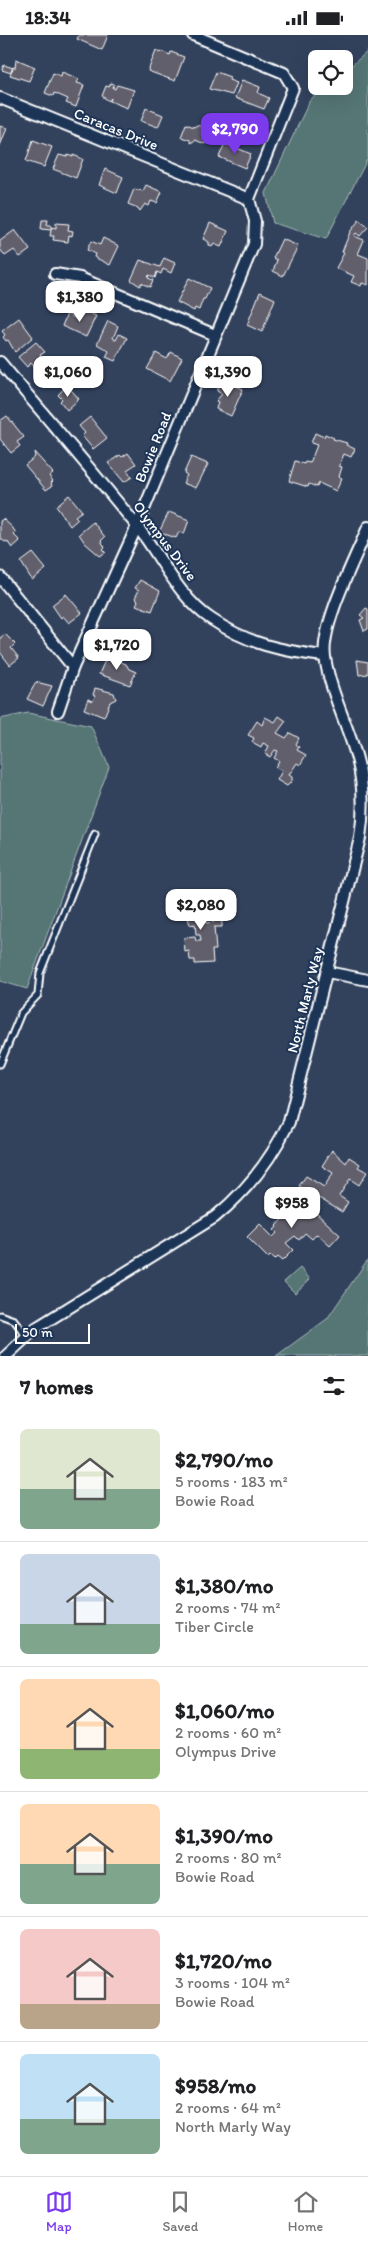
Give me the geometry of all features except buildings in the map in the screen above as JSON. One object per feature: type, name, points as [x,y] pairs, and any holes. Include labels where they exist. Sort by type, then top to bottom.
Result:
[{"type":"street","points":[[193,35],[284,73],[290,80],[293,88],[250,199]]},
{"type":"street","name":"Caracas Drive","points":[[0,98],[250,199]]},
{"type":"street","name":"Bowie Road","points":[[58,711],[73,667],[137,526],[214,335],[254,244],[254,221],[250,199]]},
{"type":"street","points":[[56,274],[80,278],[214,335]]},
{"type":"street","name":"Olympus Drive","points":[[0,362],[137,526],[182,591],[209,618],[242,638],[284,651],[324,656]]},
{"type":"street","name":"North Marly Way","points":[[6,1356],[26,1336],[215,1217],[232,1203],[258,1175],[279,1143],[292,1113],[360,839],[363,799],[357,757],[345,727],[324,656],[332,619],[368,527]]},
{"type":"street","points":[[0,577],[73,667]]},
{"type":"street","points":[[327,972],[368,980]]},
{"type":"lane","points":[[0,1064],[21,1013],[38,995],[40,973],[95,834]]},
{"type":"lane","points":[[0,1315],[6,1315],[14,1320],[26,1336]]},
{"type":"green space","points":[[368,51],[368,158],[326,239],[273,223],[266,193],[310,100],[316,95],[353,95],[353,64]]},
{"type":"green space","points":[[28,713],[91,726],[109,767],[27,989],[0,981],[0,719]]},
{"type":"green space","points":[[368,1259],[368,1356],[276,1356],[327,1319]]},
{"type":"green space","points":[[300,1268],[310,1279],[295,1293],[284,1282]]}]
